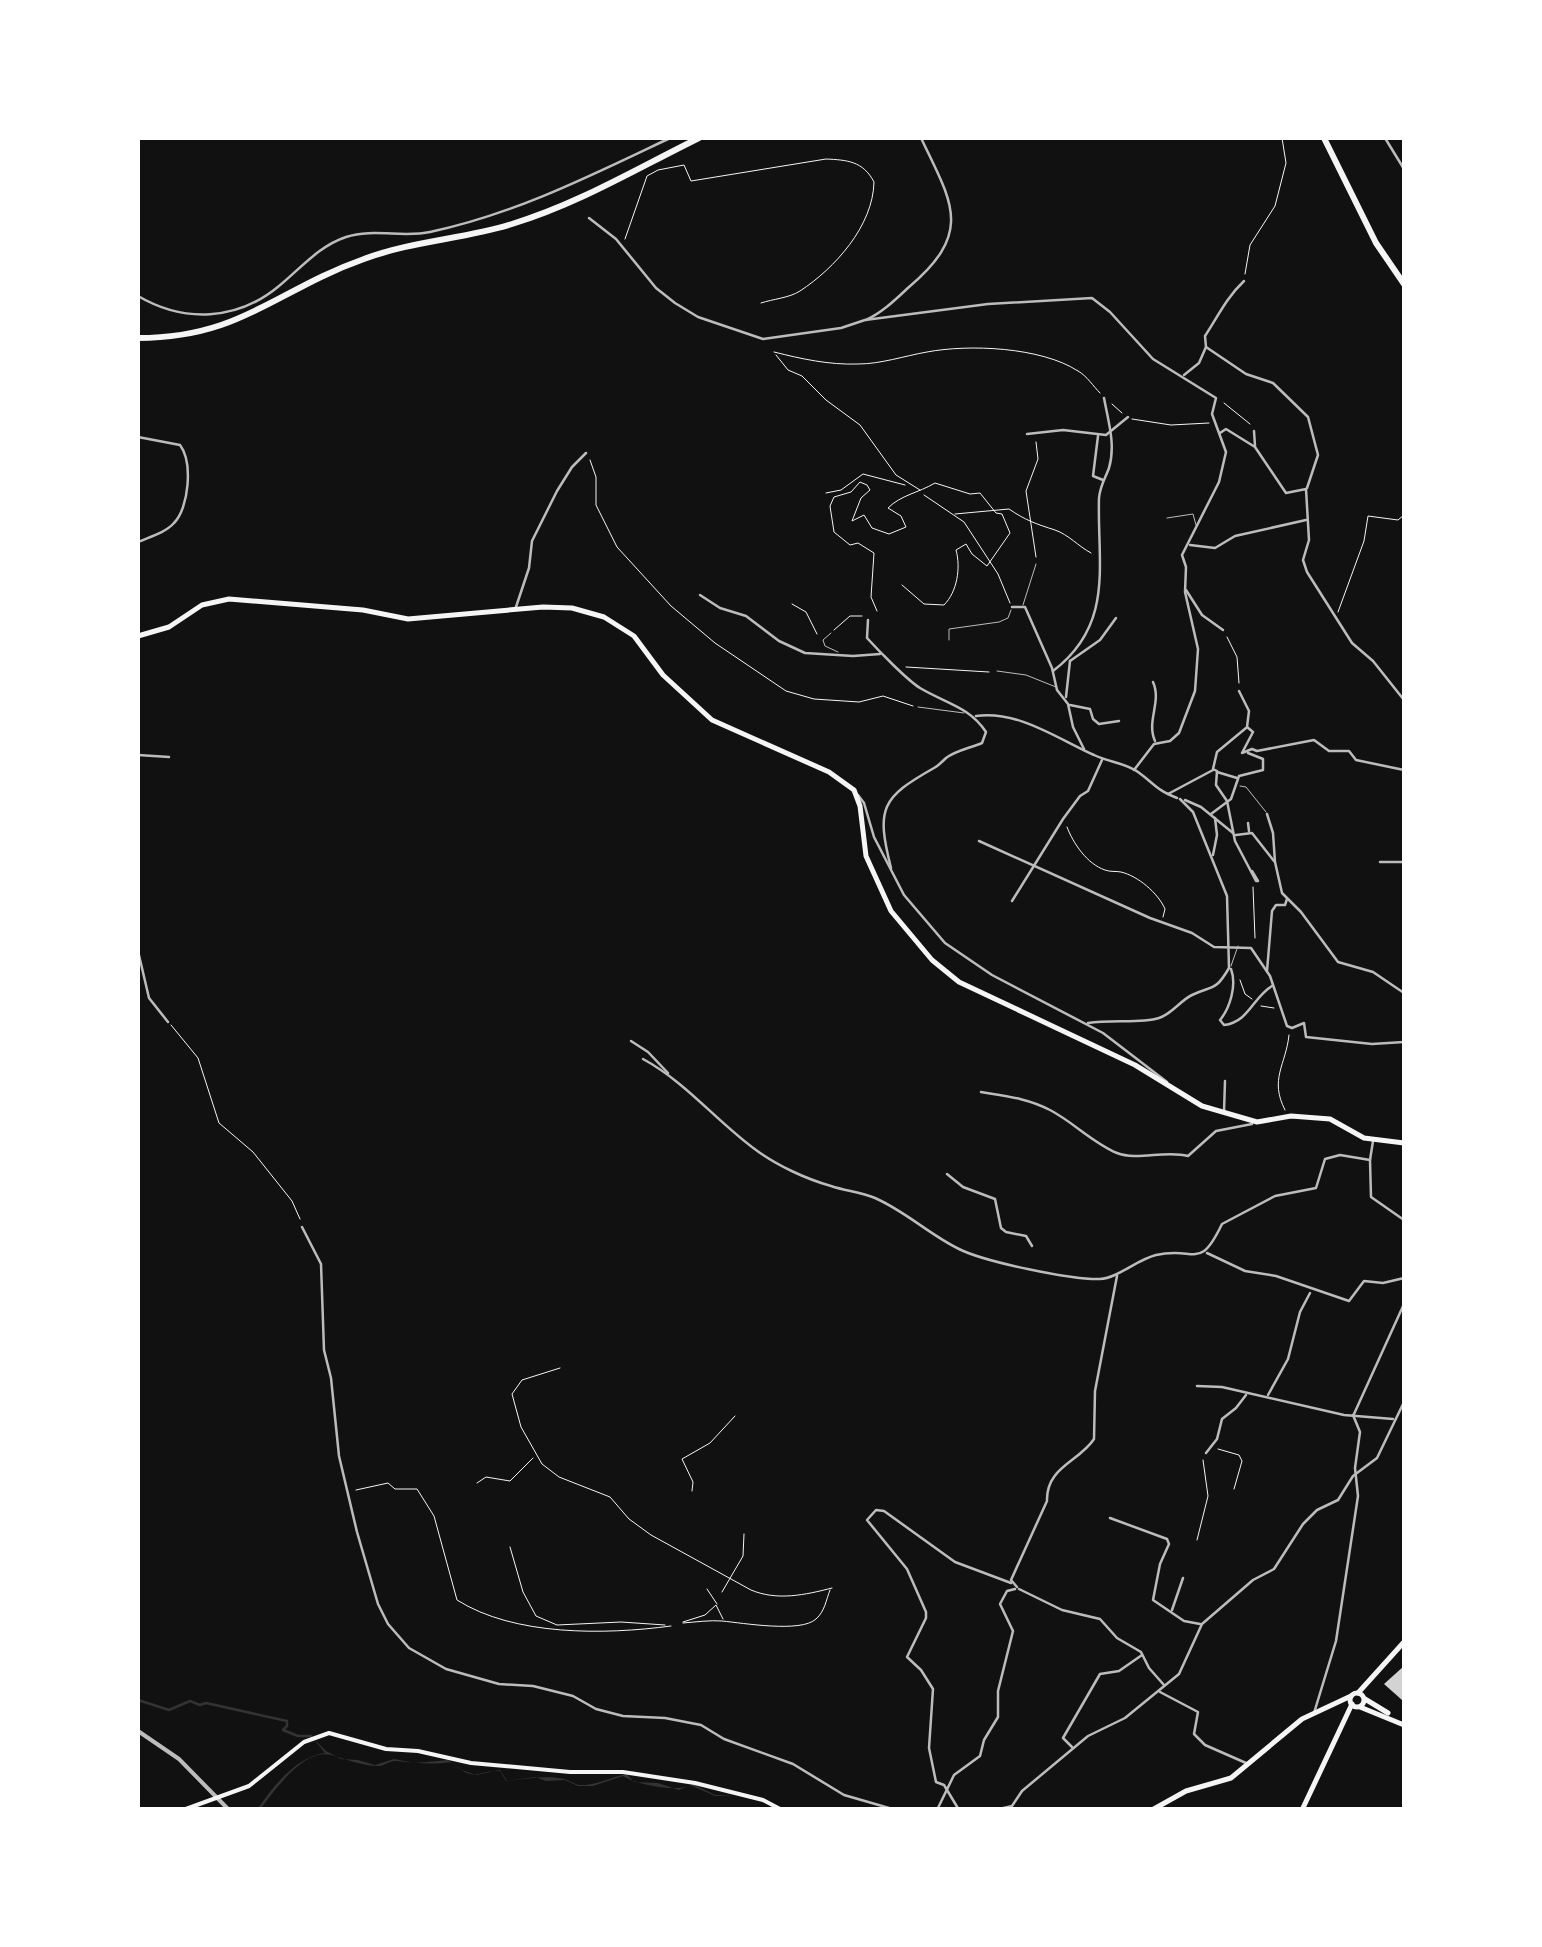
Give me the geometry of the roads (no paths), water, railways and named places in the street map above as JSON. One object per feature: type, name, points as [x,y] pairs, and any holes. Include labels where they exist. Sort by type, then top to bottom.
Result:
[{"type":"highway","points":[[138,336],[215,325],[255,310],[367,254],[531,214],[690,138]]},
{"type":"highway","points":[[138,336],[174,337],[212,330],[253,315],[368,257],[536,216],[698,138]]},
{"type":"highway","points":[[1327,138],[1404,282]]},
{"type":"main road","points":[[138,636],[169,627],[202,606],[229,599],[363,610],[408,619],[572,608],[616,622],[634,636],[663,675],[712,720],[829,772],[858,795],[864,849],[881,892],[902,927],[932,960],[968,987],[1135,1065],[1189,1100],[1224,1113],[1256,1122],[1291,1116],[1330,1120],[1356,1135],[1404,1143]]},
{"type":"main road","points":[[1302,1810],[1357,1700],[1404,1642]]},
{"type":"main road","points":[[1152,1810],[1186,1791],[1228,1779],[1296,1723],[1338,1702],[1357,1700],[1404,1723]]},
{"type":"main road","points":[[183,1810],[249,1786],[304,1742],[329,1733],[379,1748],[418,1751],[471,1763],[618,1772],[695,1783],[763,1800],[782,1810]]},
{"type":"street","points":[[138,296],[184,316],[217,312],[270,292],[318,252],[357,234],[425,234],[512,210],[670,138]]},
{"type":"street","points":[[865,320],[930,269],[948,240],[950,202],[921,138]]},
{"type":"street","points":[[1386,138],[1404,169]]},
{"type":"street","points":[[588,218],[623,246],[656,288],[682,308],[716,324],[772,340],[865,320],[988,304],[1089,298],[1106,307],[1154,359],[1217,400],[1212,414],[1226,448],[1218,482],[1182,554],[1186,570],[1184,589],[1198,649],[1196,691],[1181,731],[1170,742],[1156,742]]},
{"type":"street","points":[[1184,376],[1200,363],[1206,336],[1218,320],[1222,306],[1244,281]]},
{"type":"street","points":[[1206,347],[1244,373],[1272,383],[1308,417],[1318,455],[1306,490],[1309,540],[1303,560],[1334,619],[1404,700]]},
{"type":"street","points":[[1053,671],[1071,654],[1095,614],[1100,596],[1099,496],[1111,456],[1104,398]]},
{"type":"street","points":[[1027,434],[1062,430],[1098,434],[1110,432],[1128,418]]},
{"type":"street","points":[[1217,427],[1255,447],[1284,492],[1306,490]]},
{"type":"street","points":[[1220,434],[1226,430]]},
{"type":"street","points":[[1254,431],[1255,447]]},
{"type":"street","points":[[1098,434],[1093,476],[1103,480]]},
{"type":"street","points":[[138,436],[180,445],[188,464],[180,517],[166,530],[138,542]]},
{"type":"street","points":[[515,610],[529,568],[532,541],[557,491],[586,452]]},
{"type":"street","points":[[1188,545],[1214,548],[1236,536],[1308,520]]},
{"type":"street","points":[[1184,589],[1191,593],[1202,615],[1223,630]]},
{"type":"street","points":[[700,594],[720,608],[746,616],[793,648],[839,656],[882,654]]},
{"type":"street","points":[[1012,607],[1023,605],[1053,671],[1056,687],[1067,702],[1090,709],[1098,724],[1119,721]]},
{"type":"street","points":[[1070,661],[1100,640],[1116,618]]},
{"type":"street","points":[[866,619],[867,638],[917,686],[974,715],[1020,721],[1134,770],[1152,787],[1201,807],[1233,834],[1249,833]]},
{"type":"street","points":[[1071,654],[1067,702],[1073,727],[1085,750]]},
{"type":"street","points":[[1153,682],[1158,697],[1152,730],[1156,742]]},
{"type":"street","points":[[1234,841],[1227,801],[1219,792],[1214,772],[1217,752],[1247,727],[1248,711],[1239,691]]},
{"type":"street","points":[[891,869],[883,836],[889,800],[914,778],[982,743],[986,732],[974,715]]},
{"type":"street","points":[[1247,727],[1252,735],[1240,752],[1314,740],[1330,751],[1349,751],[1356,760],[1404,770]]},
{"type":"street","points":[[1134,770],[1156,742]]},
{"type":"street","points":[[1168,794],[1214,772],[1239,778],[1264,768],[1262,758],[1247,752]]},
{"type":"street","points":[[138,755],[169,757]]},
{"type":"street","points":[[1012,900],[1063,819],[1088,791],[1103,759]]},
{"type":"street","points":[[1212,816],[1227,801],[1239,778]]},
{"type":"street","points":[[858,795],[874,837],[920,918],[958,954],[1051,1008],[1087,1024],[1158,1075],[1169,1088]]},
{"type":"street","points":[[1190,804],[1229,902],[1228,948],[1234,980],[1229,1006],[1220,1020],[1224,1025],[1238,1021],[1250,1012],[1261,992],[1273,985]]},
{"type":"street","points":[[1267,814],[1274,832],[1282,894],[1340,964],[1373,972],[1404,993]]},
{"type":"street","points":[[1212,816],[1216,839],[1212,856]]},
{"type":"street","points":[[1248,823],[1249,833],[1275,862]]},
{"type":"street","points":[[1225,826],[1257,882]]},
{"type":"street","points":[[979,841],[1214,947],[1253,949],[1267,972],[1289,1027],[1304,1023],[1307,1037],[1404,1042]]},
{"type":"street","points":[[1380,862],[1404,862]]},
{"type":"street","points":[[1267,972],[1272,911],[1276,905],[1285,904],[1287,898]]},
{"type":"street","points":[[138,951],[149,998],[168,1022]]},
{"type":"street","points":[[1087,1024],[1116,1018],[1159,1018],[1194,994],[1210,991],[1230,967]]},
{"type":"street","points":[[631,1042],[648,1052],[758,1152],[829,1186],[880,1200],[958,1248],[1002,1264],[1101,1279],[1159,1254],[1205,1252],[1245,1271],[1276,1276],[1349,1302],[1364,1282],[1404,1278]]},
{"type":"street","points":[[643,1060],[669,1074]]},
{"type":"street","points":[[1224,1113],[1225,1081]]},
{"type":"street","points":[[981,1092],[1020,1097],[1052,1111],[1112,1151],[1132,1156],[1170,1152],[1188,1156],[1216,1131],[1256,1122]]},
{"type":"street","points":[[1374,1140],[1370,1197],[1404,1220]]},
{"type":"street","points":[[1205,1252],[1215,1242],[1222,1224],[1275,1196],[1316,1188],[1326,1160],[1340,1154],[1370,1160]]},
{"type":"street","points":[[947,1174],[962,1187],[995,1199],[1000,1228],[1026,1236],[1032,1246]]},
{"type":"street","points":[[302,1227],[321,1264],[324,1350],[348,1492],[378,1604],[408,1648],[428,1662],[498,1684],[532,1686],[573,1696],[596,1709],[623,1716],[666,1718],[700,1725],[792,1764],[844,1795],[896,1810]]},
{"type":"street","points":[[1011,1583],[1048,1500],[1054,1476],[1094,1439],[1094,1391],[1117,1274]]},
{"type":"street","points":[[1268,1396],[1288,1359],[1300,1312],[1312,1290]]},
{"type":"street","points":[[1314,1712],[1336,1642],[1358,1496],[1360,1432],[1353,1415],[1404,1304]]},
{"type":"street","points":[[1197,1386],[1222,1387],[1394,1420]]},
{"type":"street","points":[[1206,1452],[1212,1448],[1222,1418],[1247,1393]]},
{"type":"street","points":[[995,1810],[1013,1805],[1022,1791],[1073,1748],[1094,1732],[1126,1718],[1166,1686],[1186,1665],[1202,1624],[1252,1580],[1277,1566],[1303,1524],[1317,1510],[1338,1500],[1357,1472],[1376,1458],[1404,1402]]},
{"type":"street","points":[[959,1810],[948,1792],[934,1780],[929,1743],[933,1688],[907,1657],[926,1612],[906,1569],[866,1520],[880,1510],[955,1562],[1011,1583],[1062,1610],[1100,1619],[1119,1640],[1143,1654],[1151,1671],[1166,1686]]},
{"type":"street","points":[[1110,1518],[1168,1542],[1152,1598],[1184,1622],[1202,1624]]},
{"type":"street","points":[[1171,1611],[1184,1578]]},
{"type":"street","points":[[937,1810],[954,1775],[980,1756],[984,1740],[998,1718],[997,1695],[1013,1632],[1000,1604],[1007,1591],[1017,1587]]},
{"type":"street","points":[[1073,1748],[1062,1740],[1088,1689],[1101,1673],[1115,1673],[1143,1654]]},
{"type":"street","points":[[1158,1691],[1198,1712],[1194,1734],[1205,1745],[1243,1760],[1248,1766]]},
{"type":"street","points":[[138,1731],[180,1758],[230,1810]]},
{"type":"lane","points":[[1168,518],[1193,514],[1196,526]]},
{"type":"lane","points":[[1023,605],[1036,564]]},
{"type":"lane","points":[[949,640],[949,629],[999,622],[1008,618],[1012,607]]},
{"type":"lane","points":[[832,633],[823,640],[839,656]]},
{"type":"lane","points":[[997,670],[1056,687]]},
{"type":"lane","points":[[918,707],[974,715]]},
{"type":"lane","points":[[1237,786],[1246,787],[1267,814]]},
{"type":"lane","points":[[1230,967],[1238,946]]},
{"type":"waterway","points":[[138,1700],[169,1710],[190,1701],[206,1703],[287,1721],[283,1730],[311,1736]]}]
